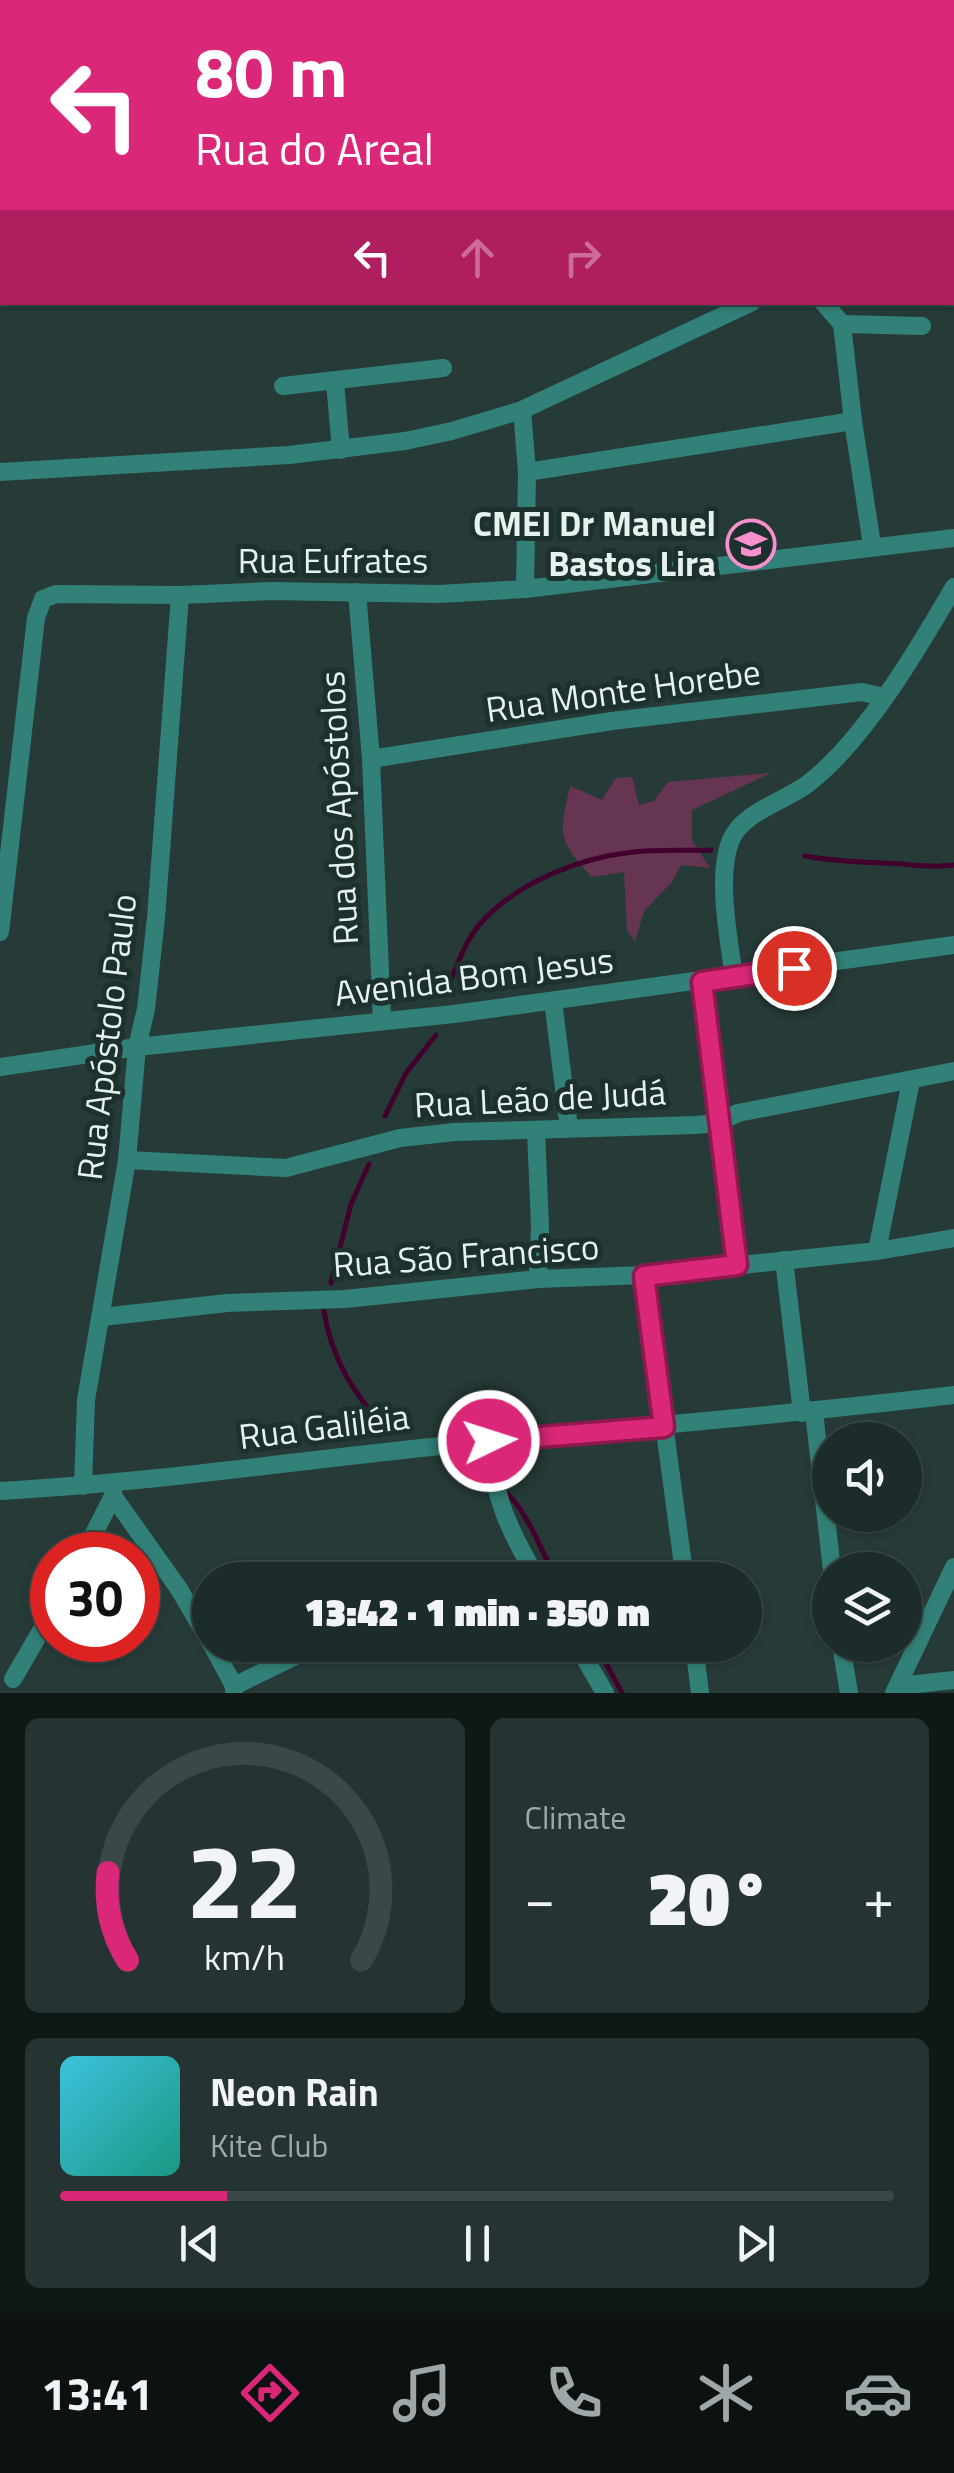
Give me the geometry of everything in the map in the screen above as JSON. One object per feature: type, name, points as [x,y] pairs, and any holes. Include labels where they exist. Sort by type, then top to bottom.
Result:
[{"type":"street","points":[[0,472],[341,450],[405,441],[522,410],[746,305]]},
{"type":"street","points":[[825,305],[842,324],[872,545]]},
{"type":"street","points":[[842,324],[922,326]]},
{"type":"street","points":[[283,386],[442,368]]},
{"type":"street","points":[[335,382],[341,450]]},
{"type":"street","points":[[522,410],[527,472],[525,589]]},
{"type":"street","points":[[527,472],[853,421]]},
{"type":"street","name":"Rua Eufrates","points":[[0,932],[38,608],[43,599],[76,593],[439,594],[525,589],[950,538]]},
{"type":"street","points":[[734,976],[725,878],[732,837],[758,813],[800,790],[851,744],[954,587]]},
{"type":"street","name":"Rua dos Apóstolos","points":[[358,592],[371,760],[382,1020]]},
{"type":"street","name":"Rua Apóstolo Paulo","points":[[83,1486],[86,1400],[126,1160],[156,918],[180,595]]},
{"type":"street","name":"Rua Monte Horebe","points":[[371,760],[612,721],[862,692],[883,697]]},
{"type":"street","name":"Avenida Bom Jesus","points":[[0,1067],[702,982],[954,944]]},
{"type":"street","points":[[702,982],[737,1265]]},
{"type":"street","points":[[553,1001],[569,1128]]},
{"type":"street","name":"Rua Leão de Judá","points":[[126,1160],[286,1168],[400,1138],[718,1123],[738,1113],[954,1072]]},
{"type":"street","points":[[877,1250],[912,1081]]},
{"type":"street","points":[[536,1130],[538,1279]]},
{"type":"street","name":"Rua São Francisco","points":[[102,1317],[227,1302],[345,1299],[538,1279],[644,1276],[954,1238]]},
{"type":"street","points":[[784,1260],[829,1552]]},
{"type":"street","points":[[644,1276],[683,1562]]},
{"type":"street","name":"Rua Galiléia","points":[[0,1491],[83,1486],[113,1490],[489,1441],[808,1413],[954,1395]]},
{"type":"street","points":[[489,1441],[498,1502],[529,1562]]},
{"type":"street","points":[[93,1532],[113,1490]]},
{"type":"street","points":[[113,1490],[192,1611]]},
{"type":"street","points":[[897,1690],[954,1568]]},
{"type":"street","points":[[13,1679],[30,1650]]},
{"type":"street","points":[[220,1662],[234,1689],[286,1662]]},
{"type":"street","points":[[587,1662],[605,1693]]},
{"type":"street","points":[[696,1662],[700,1693]]},
{"type":"street","points":[[843,1662],[848,1693]]},
{"type":"street","points":[[897,1690],[954,1680]]},
{"type":"shaded area","points":[[771,773],[692,810],[692,840],[710,868],[681,865],[671,883],[644,911],[635,941],[627,930],[624,872],[592,877],[572,854],[564,836],[570,786],[602,800],[616,778],[632,777],[639,805],[654,801],[668,782]]},
{"type":"waterway","points":[[448,987],[480,924],[530,884],[571,866],[612,855],[711,850]]},
{"type":"waterway","points":[[805,856],[954,865]]},
{"type":"waterway","points":[[385,1116],[406,1073],[436,1035]]},
{"type":"waterway","points":[[331,1283],[351,1204],[369,1164]]},
{"type":"waterway","points":[[324,1311],[345,1374],[384,1427]]},
{"type":"waterway","points":[[508,1494],[548,1562]]},
{"type":"waterway","points":[[605,1662],[622,1693]]},
{"type":"place","name":"CMEI Dr Manuel Bastos Lira","points":[[751,544]]},
{"type":"route","points":[[489,1441],[664,1427],[644,1276],[737,1265],[702,982],[794,968]]}]
